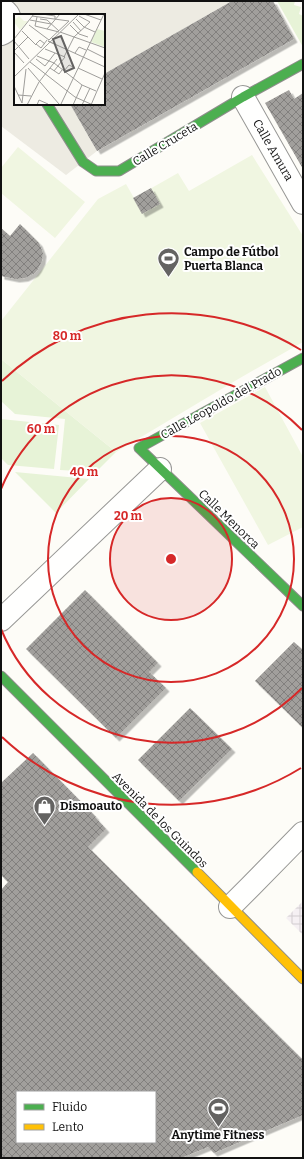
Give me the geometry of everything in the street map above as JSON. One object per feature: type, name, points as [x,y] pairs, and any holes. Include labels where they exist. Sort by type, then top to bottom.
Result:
[{"type":"street","points":[[1,8],[10,16],[10,26],[7,39]]},
{"type":"street","name":"Calle Cruceta","points":[[49,105],[83,162],[96,171],[119,171],[243,97],[303,64]]},
{"type":"street","name":"Calle Amura","points":[[243,97],[303,203]]},
{"type":"street","name":"Calle Leopoldo del Prado","points":[[139,448],[303,358]]},
{"type":"street","name":"Calle Menorca","points":[[139,448],[303,606]]},
{"type":"street","points":[[1,620],[160,469]]},
{"type":"street","name":"Avenida de los Guindos","points":[[1,676],[303,979]]},
{"type":"street","points":[[230,907],[303,832]]},
{"type":"shaded area","points":[[1,1],[232,1],[105,73],[105,14],[14,14],[14,105],[71,105],[97,151],[66,175],[1,126]]},
{"type":"shaded area","points":[[303,901],[303,935],[286,918]]},
{"type":"green space","points":[[277,1],[295,1],[294,5],[301,7],[299,14],[303,16],[303,47]]},
{"type":"green space","points":[[18,147],[85,202],[55,238],[1,193],[1,168]]},
{"type":"green space","name":"Campo de Fútbol Puerta Blanca","points":[[252,155],[303,236],[303,342],[116,452],[1,359],[1,321],[98,199],[126,184],[134,198],[178,173],[189,191]]},
{"type":"green space","points":[[1,359],[116,452],[96,472],[60,470],[65,419],[15,414],[1,401]]},
{"type":"green space","points":[[265,387],[303,457],[303,527],[268,545],[200,423]]},
{"type":"green space","points":[[1,419],[59,425],[54,469],[8,465],[1,458]]},
{"type":"green space","points":[[15,472],[89,479],[56,513]]},
{"type":"building","points":[[232,1],[273,1],[294,39],[97,151],[71,105],[105,105],[105,73]]},
{"type":"building","points":[[289,90],[294,99],[303,93],[303,169],[265,103]]},
{"type":"building","points":[[151,188],[160,204],[142,214],[133,198]]},
{"type":"building","points":[[20,224],[39,243],[43,253],[42,261],[35,273],[25,278],[16,279],[1,276],[1,228],[10,236]]},
{"type":"building","points":[[85,590],[158,663],[149,672],[166,688],[116,738],[26,649]]},
{"type":"building","points":[[294,642],[303,650],[303,728],[255,681]]},
{"type":"building","points":[[190,708],[232,749],[179,801],[138,760]]},
{"type":"building","points":[[33,753],[106,829],[88,847],[303,1060],[303,1115],[214,1153],[208,1147],[181,1158],[1,1158],[1,890],[8,882],[1,875],[1,783]]},
{"type":"traffic: fast","points":[[48,105],[83,162],[96,171],[119,171],[243,97],[303,64]]},
{"type":"traffic: fast","points":[[303,358],[139,448],[303,606]]},
{"type":"traffic: fast","points":[[1,676],[197,872]]},
{"type":"traffic: slow","points":[[197,872],[303,979]]},
{"type":"place","name":"Campo de Fútbol Puerta Blanca","points":[[169,278]]},
{"type":"place","name":"Dismoauto","points":[[44,826]]},
{"type":"place","name":"Anytime Fitness","points":[[218,1128]]}]
